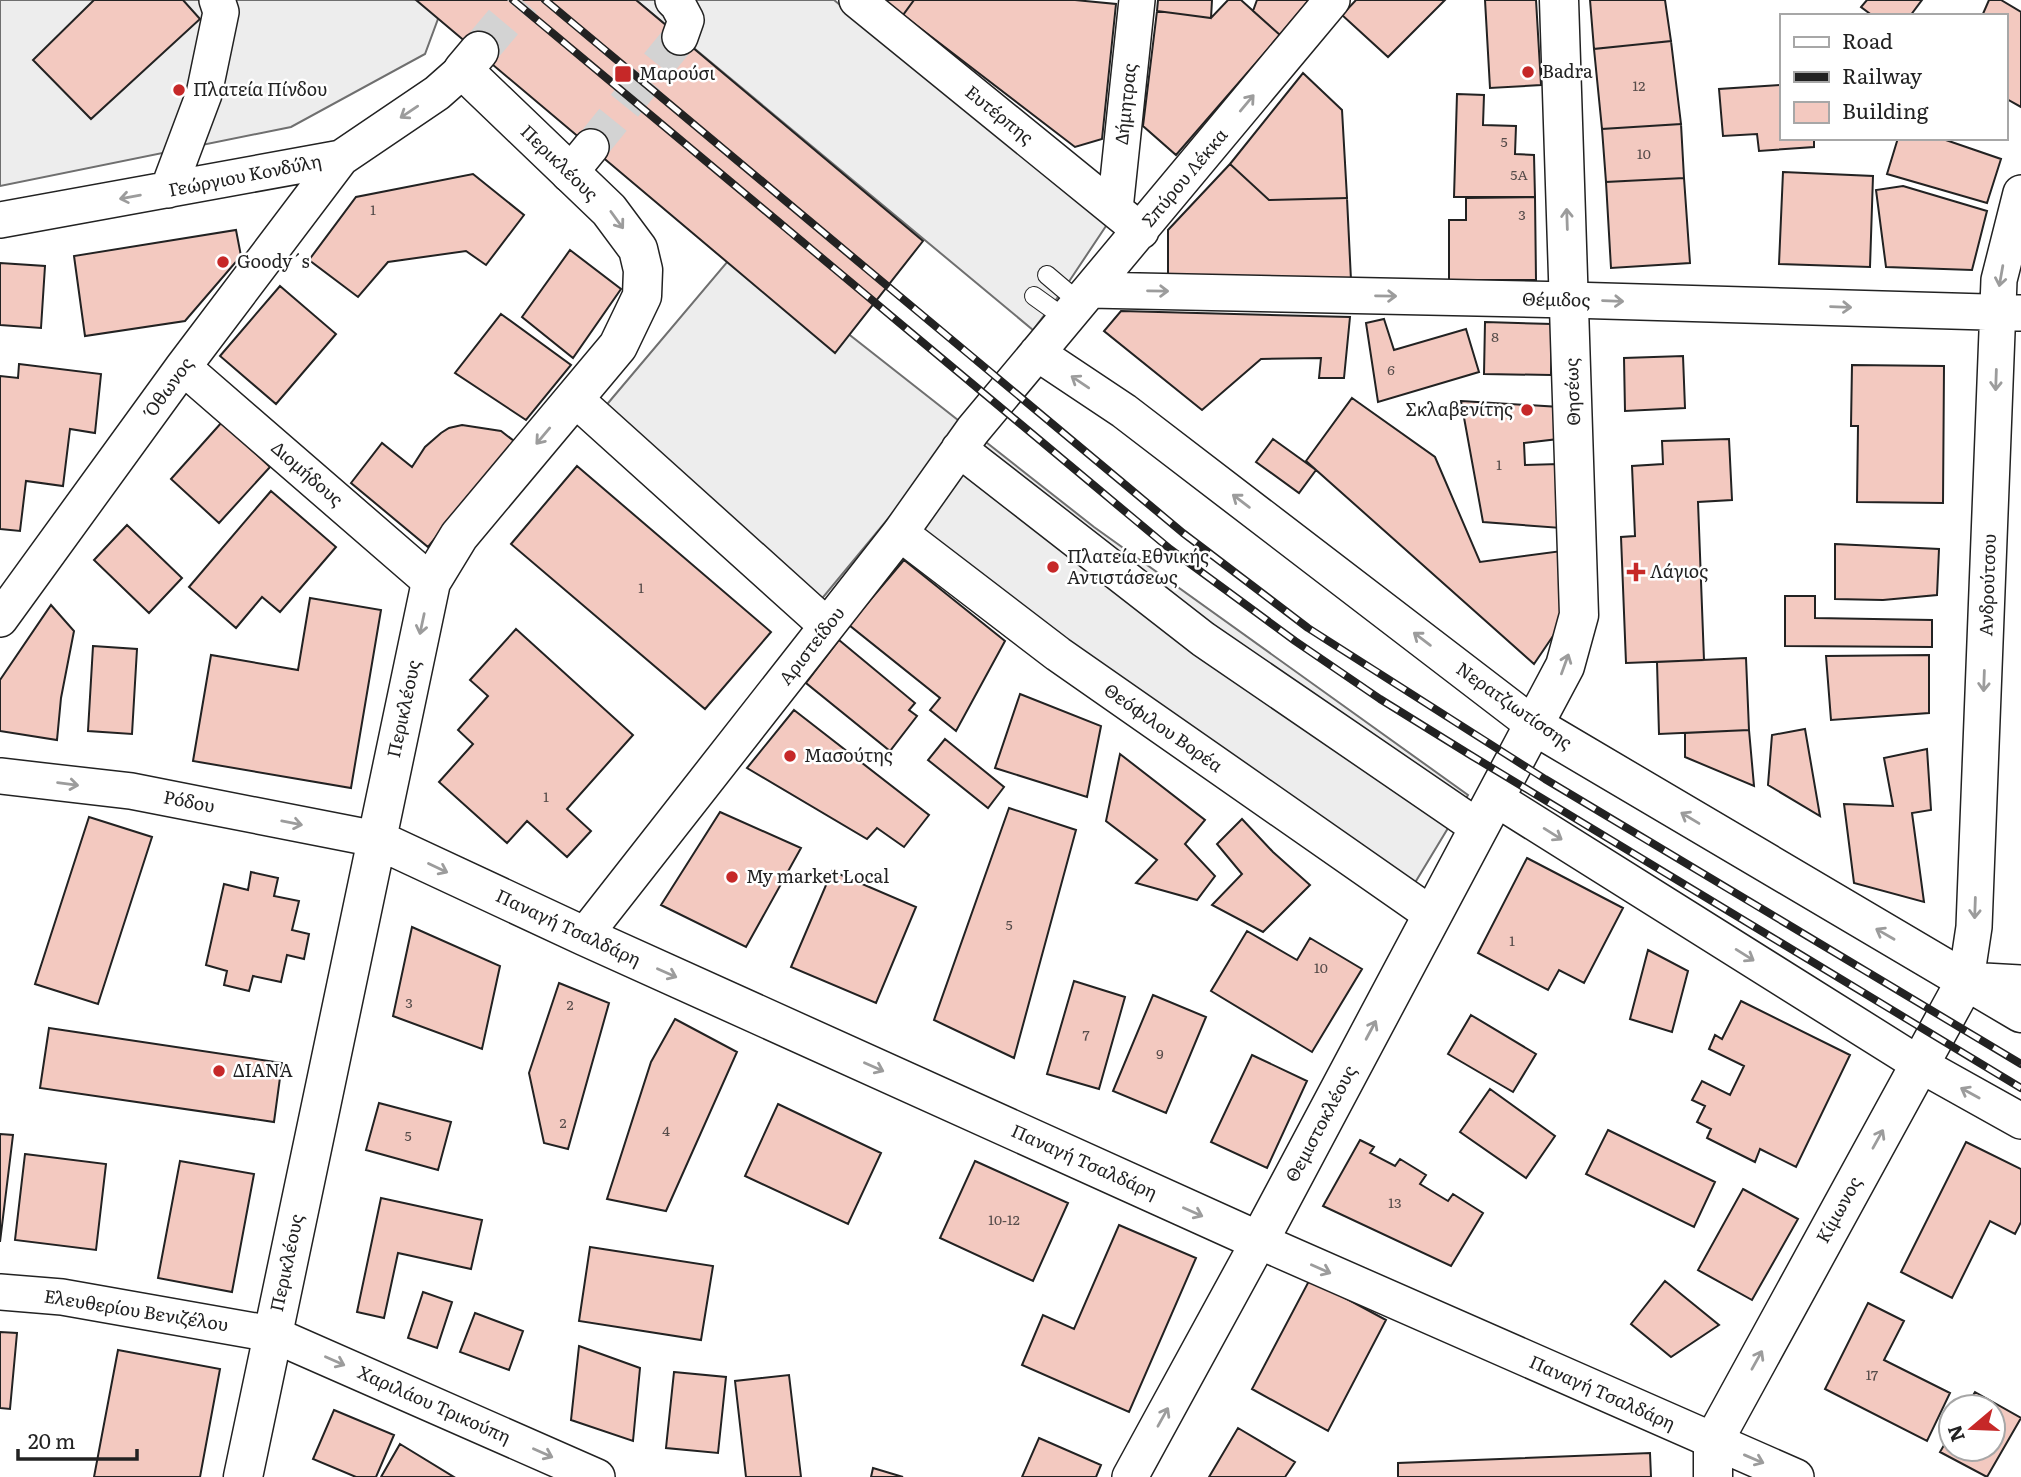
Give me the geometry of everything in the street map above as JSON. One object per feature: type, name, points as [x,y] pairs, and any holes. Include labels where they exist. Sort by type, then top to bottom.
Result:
[{"type":"main road","name":"Θησέως","points":[[1494,798],[1565,666],[1579,615],[1559,0]]},
{"type":"main road","name":"Περικλέους","points":[[243,1477],[431,582],[459,536],[618,346],[642,296],[643,270],[638,249],[609,210],[580,160],[471,61]]},
{"type":"main road","name":"Νερατζιωτίσσης","points":[[1535,726],[2021,1013]]},
{"type":"main road","name":"Θεμιστοκλέους","points":[[1259,1241],[1494,798]]},
{"type":"main road","name":"Παναγή Τσαλδάρη","points":[[376,839],[1259,1241]]},
{"type":"main road","name":"Κίμωνος","points":[[1713,1459],[1919,1063],[1966,980]]},
{"type":"street","points":[[168,190],[204,94],[221,12],[217,0]]},
{"type":"street","points":[[673,0],[686,20],[680,37]]},
{"type":"street","name":"Ευτέρπης","points":[[857,0],[1141,231]]},
{"type":"street","name":"Δήμητρας","points":[[1115,209],[1137,0]]},
{"type":"street","name":"Σπύρου Λέκκα","points":[[1037,353],[1332,0]]},
{"type":"street","name":"Γεώργιου Κονδύλη","points":[[0,220],[341,158],[437,93],[471,61]]},
{"type":"street","name":"Όθωνος","points":[[0,619],[183,367],[341,158]]},
{"type":"street","name":"Ανδρούτσου","points":[[1966,980],[1974,927],[2010,312],[1999,280],[2021,193]]},
{"type":"street","name":"Θέμιδος","points":[[1079,304],[1570,300],[2010,312]]},
{"type":"street","name":"Νερατζιωτίσσης","points":[[1037,353],[1124,411],[1535,726]]},
{"type":"street","name":"Αριστείδου","points":[[584,936],[900,533],[959,449],[1037,353]]},
{"type":"street","name":"Διομήδους","points":[[183,367],[431,582]]},
{"type":"street","points":[[574,398],[827,626]]},
{"type":"street","points":[[959,449],[1203,639],[1494,798],[1919,1063],[2021,1122]]},
{"type":"street","name":"Θεόφιλου Βορέα","points":[[900,533],[1058,654],[1432,915]]},
{"type":"street","name":"Ρόδου","points":[[0,776],[131,791],[376,839]]},
{"type":"street","points":[[1966,980],[2021,983]]},
{"type":"street","name":"Παναγή Τσαλδάρη","points":[[1259,1241],[1713,1459],[1796,1477]]},
{"type":"street","name":"Θεμιστοκλέους","points":[[1130,1477],[1259,1241]]},
{"type":"street","name":"Ελευθερίου Βενιζέλου","points":[[0,1292],[62,1297],[272,1334]]},
{"type":"street","name":"Χαριλάου Τρικούπη","points":[[272,1334],[597,1477]]},
{"type":"lane","points":[[1047,275],[1079,304]]},
{"type":"lane","points":[[1034,296],[1079,304]]},
{"type":"shaded area","name":"Πλατεία Πίνδου","points":[[0,0],[445,0],[425,54],[291,127],[0,186]]},
{"type":"shaded area","points":[[636,0],[834,0],[1108,223],[1033,330]]},
{"type":"shaded area","name":"Πλατεία Εθνικής Αντιστάσεως","points":[[739,248],[1094,527],[1468,795],[1413,886],[891,515],[815,607],[598,415]]},
{"type":"building","points":[[94,0],[183,0],[200,19],[91,119],[33,60]]},
{"type":"building","points":[[416,0],[636,0],[923,241],[835,353]]},
{"type":"building","points":[[884,0],[914,0],[903,15]]},
{"type":"building","points":[[914,0],[1075,0],[1116,4],[1102,139],[1075,147],[903,15]]},
{"type":"building","points":[[1158,0],[1212,0],[1211,18],[1157,11]]},
{"type":"building","points":[[1228,0],[1241,0],[1280,35],[1176,155],[1143,126],[1157,11],[1211,18]]},
{"type":"building","points":[[1257,0],[1309,0],[1280,35],[1253,11]]},
{"type":"building","points":[[1356,0],[1445,0],[1388,57],[1342,15]]},
{"type":"building","points":[[1485,0],[1536,0],[1541,85],[1490,88]]},
{"type":"building","points":[[1590,0],[1665,0],[1671,41],[1594,49]]},
{"type":"building","points":[[1867,0],[1922,0],[1912,14],[1870,14],[1861,7]]},
{"type":"building","points":[[1989,0],[2001,0],[2021,12],[2021,107],[2007,99],[2007,14],[1983,14]]},
{"type":"building","points":[[1671,41],[1681,124],[1602,129],[1594,49]]},
{"type":"building","points":[[1303,73],[1342,110],[1347,198],[1269,200],[1230,164]]},
{"type":"building","points":[[1780,85],[1780,140],[1814,140],[1814,147],[1759,151],[1757,134],[1723,136],[1719,89]]},
{"type":"building","points":[[1457,94],[1484,95],[1483,125],[1516,126],[1515,154],[1534,155],[1535,197],[1454,197]]},
{"type":"building","points":[[1681,124],[1684,178],[1606,182],[1602,129]]},
{"type":"building","points":[[1897,140],[1946,140],[2001,159],[1987,203],[1887,174]]},
{"type":"building","points":[[1230,164],[1269,200],[1347,198],[1351,280],[1168,277],[1168,230]]},
{"type":"building","points":[[1783,172],[1873,176],[1870,267],[1779,264]]},
{"type":"building","points":[[473,174],[524,215],[486,265],[466,251],[388,262],[358,297],[309,260],[356,197]]},
{"type":"building","points":[[1684,178],[1690,263],[1611,268],[1606,182]]},
{"type":"building","points":[[1903,186],[1987,211],[1972,270],[1886,267],[1876,190]]},
{"type":"building","points":[[1535,197],[1536,280],[1449,280],[1449,220],[1466,220],[1466,198]]},
{"type":"building","points":[[236,230],[241,256],[185,321],[85,336],[74,256]]},
{"type":"building","points":[[570,250],[621,289],[573,358],[522,317]]},
{"type":"building","points":[[0,263],[45,266],[41,328],[0,325]]},
{"type":"building","points":[[280,286],[336,334],[276,404],[220,356]]},
{"type":"building","points":[[1121,311],[1350,317],[1344,378],[1319,378],[1321,358],[1261,359],[1202,410],[1104,331]]},
{"type":"building","points":[[501,314],[571,365],[526,420],[455,373]]},
{"type":"building","points":[[1384,319],[1394,350],[1466,329],[1479,372],[1378,402],[1366,323]]},
{"type":"building","points":[[1485,322],[1552,324],[1551,375],[1484,374]]},
{"type":"building","points":[[1683,356],[1685,408],[1625,411],[1624,358]]},
{"type":"building","points":[[19,364],[101,374],[95,433],[70,429],[63,486],[26,481],[20,531],[0,529],[0,376],[18,378]]},
{"type":"building","points":[[1852,365],[1944,366],[1943,503],[1857,502],[1858,426],[1851,426]]},
{"type":"building","points":[[1352,398],[1435,457],[1480,562],[1569,550],[1576,602],[1534,664],[1306,461]]},
{"type":"building","points":[[1461,401],[1560,407],[1558,439],[1524,443],[1525,465],[1559,464],[1561,528],[1483,522]]},
{"type":"building","points":[[222,422],[270,467],[219,523],[171,479]]},
{"type":"building","points":[[462,425],[501,431],[514,441],[428,547],[351,483],[382,443],[412,467],[425,447],[441,433]]},
{"type":"building","points":[[1273,439],[1316,470],[1299,493],[1256,462]]},
{"type":"building","points":[[1729,439],[1732,500],[1698,502],[1704,660],[1626,663],[1621,537],[1635,536],[1632,466],[1663,464],[1662,441]]},
{"type":"building","points":[[577,466],[771,632],[705,709],[511,544]]},
{"type":"building","points":[[271,491],[336,547],[280,612],[262,597],[236,628],[189,587]]},
{"type":"building","points":[[127,525],[182,578],[149,613],[94,560]]},
{"type":"building","points":[[1835,544],[1939,549],[1937,595],[1883,600],[1835,599]]},
{"type":"building","points":[[904,560],[1005,641],[956,731],[930,710],[940,698],[849,625]]},
{"type":"building","points":[[1785,596],[1815,596],[1815,618],[1932,620],[1932,647],[1785,646]]},
{"type":"building","points":[[310,598],[381,610],[351,788],[193,761],[211,655],[298,670]]},
{"type":"building","points":[[51,605],[74,631],[61,698],[57,740],[0,731],[0,680]]},
{"type":"building","points":[[516,629],[633,735],[567,809],[591,831],[567,857],[527,821],[507,843],[439,782],[473,744],[458,730],[488,696],[470,680]]},
{"type":"building","points":[[839,640],[915,703],[909,710],[917,716],[890,751],[806,683]]},
{"type":"building","points":[[93,646],[137,649],[132,734],[88,731]]},
{"type":"building","points":[[1929,655],[1929,713],[1831,720],[1826,656]]},
{"type":"building","points":[[1746,658],[1749,730],[1659,734],[1657,662]]},
{"type":"building","points":[[1020,694],[1101,726],[1087,797],[995,768]]},
{"type":"building","points":[[794,710],[929,815],[904,847],[877,828],[867,839],[747,768]]},
{"type":"building","points":[[1805,729],[1820,816],[1768,785],[1772,735]]},
{"type":"building","points":[[1749,730],[1754,786],[1685,757],[1685,733]]},
{"type":"building","points":[[945,739],[1004,787],[988,808],[928,760]]},
{"type":"building","points":[[1927,749],[1931,810],[1912,813],[1924,902],[1854,883],[1844,804],[1893,806],[1884,758]]},
{"type":"building","points":[[1120,754],[1205,820],[1185,844],[1215,876],[1197,900],[1136,883],[1157,860],[1106,821]]},
{"type":"building","points":[[1009,808],[1076,830],[1014,1058],[934,1020]]},
{"type":"building","name":"My market Local","points":[[720,812],[801,848],[746,947],[661,905]]},
{"type":"building","points":[[89,817],[152,837],[98,1004],[35,984]]},
{"type":"building","points":[[1242,819],[1310,885],[1263,932],[1212,905],[1242,874],[1217,844]]},
{"type":"building","points":[[1527,858],[1623,908],[1584,983],[1559,970],[1548,990],[1478,953]]},
{"type":"building","points":[[832,871],[916,907],[876,1003],[791,967]]},
{"type":"building","points":[[251,872],[278,878],[274,896],[299,901],[292,930],[309,934],[304,959],[287,955],[281,982],[253,976],[249,991],[224,985],[227,971],[206,965],[224,884],[248,890]]},
{"type":"building","points":[[412,927],[500,966],[482,1049],[393,1016]]},
{"type":"building","points":[[1247,931],[1297,960],[1310,938],[1362,969],[1312,1052],[1211,991]]},
{"type":"building","points":[[1648,950],[1688,971],[1672,1032],[1630,1019]]},
{"type":"building","points":[[1074,981],[1125,997],[1099,1089],[1047,1074]]},
{"type":"building","points":[[559,983],[609,1003],[568,1149],[544,1143],[529,1073]]},
{"type":"building","points":[[1153,995],[1206,1017],[1166,1113],[1113,1091]]},
{"type":"building","points":[[1741,1001],[1850,1055],[1796,1167],[1760,1149],[1755,1162],[1707,1138],[1711,1129],[1697,1122],[1705,1106],[1692,1100],[1702,1081],[1730,1095],[1744,1066],[1709,1049],[1715,1035],[1722,1039]]},
{"type":"building","points":[[1471,1015],[1536,1054],[1513,1092],[1448,1054]]},
{"type":"building","points":[[675,1019],[737,1052],[666,1211],[607,1199],[651,1062]]},
{"type":"building","points":[[49,1028],[282,1063],[274,1122],[40,1088]]},
{"type":"building","points":[[1252,1055],[1307,1081],[1267,1168],[1211,1142]]},
{"type":"building","points":[[1490,1089],[1555,1136],[1526,1178],[1460,1132]]},
{"type":"building","points":[[379,1103],[451,1122],[438,1170],[366,1150]]},
{"type":"building","points":[[778,1104],[881,1153],[848,1224],[745,1176]]},
{"type":"building","points":[[1608,1130],[1715,1182],[1694,1227],[1586,1174]]},
{"type":"building","points":[[0,1134],[13,1135],[0,1242]]},
{"type":"building","points":[[1360,1140],[1374,1147],[1370,1153],[1395,1166],[1400,1159],[1426,1175],[1420,1184],[1448,1201],[1453,1194],[1483,1213],[1451,1266],[1323,1206]]},
{"type":"building","points":[[1966,1142],[2021,1169],[2021,1222],[2015,1234],[1990,1221],[1952,1298],[1901,1272]]},
{"type":"building","points":[[25,1154],[106,1164],[96,1250],[15,1240]]},
{"type":"building","points":[[180,1161],[254,1174],[232,1292],[158,1278]]},
{"type":"building","points":[[975,1161],[1068,1203],[1033,1281],[940,1238]]},
{"type":"building","points":[[1743,1189],[1798,1219],[1752,1300],[1698,1270]]},
{"type":"building","points":[[381,1198],[482,1220],[471,1269],[398,1253],[384,1318],[357,1312]]},
{"type":"building","points":[[1119,1225],[1196,1258],[1129,1412],[1022,1365],[1043,1315],[1074,1329]]},
{"type":"building","points":[[590,1247],[713,1266],[701,1340],[579,1321]]},
{"type":"building","points":[[1310,1279],[1386,1320],[1328,1431],[1252,1389]]},
{"type":"building","points":[[1665,1281],[1719,1325],[1671,1357],[1631,1324]]},
{"type":"building","points":[[423,1292],[452,1302],[437,1348],[408,1338]]},
{"type":"building","points":[[1868,1303],[1904,1321],[1884,1360],[1950,1393],[1937,1393],[1937,1420],[1927,1441],[1825,1389]]},
{"type":"building","points":[[475,1313],[523,1331],[509,1370],[460,1352]]},
{"type":"building","points":[[0,1332],[17,1333],[10,1409],[0,1408]]},
{"type":"building","points":[[579,1346],[640,1368],[633,1441],[571,1420]]},
{"type":"building","points":[[118,1350],[220,1369],[200,1477],[94,1477]]},
{"type":"building","points":[[674,1372],[726,1377],[718,1453],[666,1448]]},
{"type":"building","points":[[789,1375],[801,1477],[746,1477],[735,1381]]},
{"type":"building","points":[[334,1410],[394,1435],[376,1477],[356,1477],[313,1459]]},
{"type":"building","points":[[2007,1410],[2021,1418],[2007,1442]]},
{"type":"building","points":[[1238,1428],[1295,1462],[1285,1477],[1209,1477]]},
{"type":"building","points":[[1039,1438],[1101,1465],[1096,1477],[1022,1477]]},
{"type":"building","points":[[400,1444],[454,1477],[381,1477]]},
{"type":"building","points":[[1650,1453],[1651,1477],[1398,1477],[1398,1463]]},
{"type":"building","points":[[1961,1463],[1995,1463],[1987,1477]]},
{"type":"building","points":[[873,1468],[903,1477],[871,1477]]},
{"type":"tunnel","points":[[479,51],[522,0]]},
{"type":"tunnel","points":[[591,147],[680,37]]},
{"type":"railway","points":[[513,0],[1170,549],[1295,641],[1380,699],[1472,756],[2021,1088]]},
{"type":"railway","points":[[545,0],[1183,533],[1308,628],[1545,779],[2021,1064]]},
{"type":"place","name":"Badra","points":[[1528,72]]},
{"type":"place","name":"Μαρούσι","points":[[623,74]]},
{"type":"place","name":"Πλατεία Πίνδου","points":[[179,90]]},
{"type":"place","name":"Goody´s","points":[[223,262]]},
{"type":"place","name":"Σκλαβενίτης","points":[[1527,410]]},
{"type":"place","name":"Πλατεία Εθνικής Αντιστάσεως","points":[[1053,567]]},
{"type":"place","name":"Λάγιος","points":[[1636,572]]},
{"type":"place","name":"Μασούτης","points":[[790,756]]},
{"type":"place","name":"My market Local","points":[[732,877]]},
{"type":"place","name":"ΔΙΑΝΑ","points":[[219,1071]]}]
